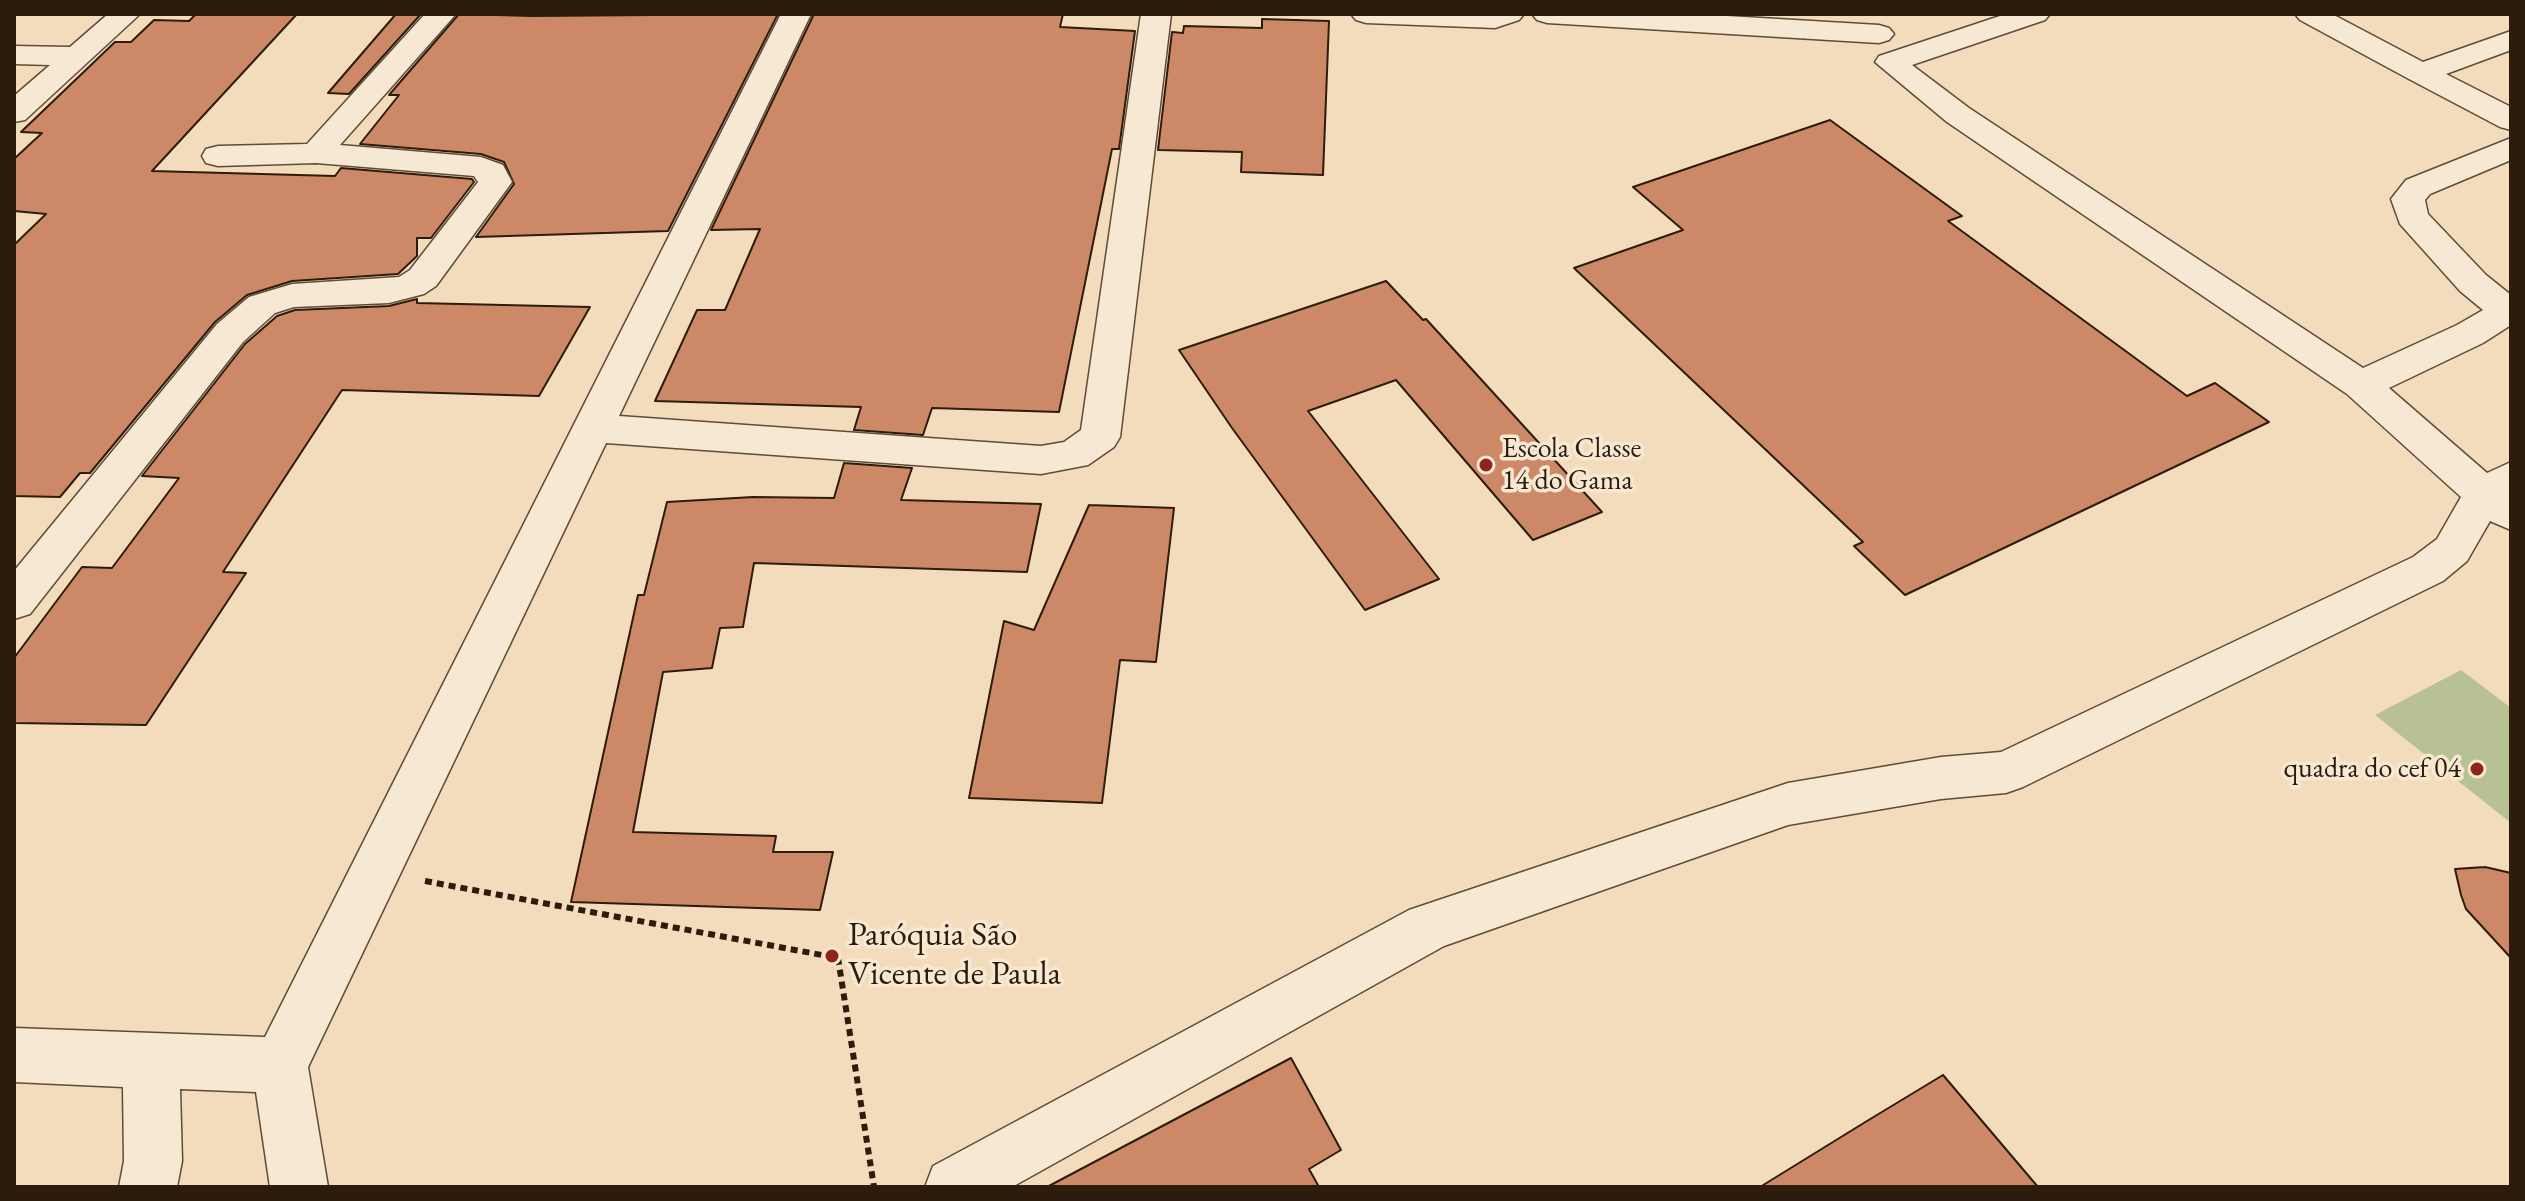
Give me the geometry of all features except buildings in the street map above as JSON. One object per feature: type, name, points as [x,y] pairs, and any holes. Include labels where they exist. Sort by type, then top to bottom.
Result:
[{"type":"street","points":[[14,113],[125,14]]},
{"type":"street","points":[[316,153],[441,14]]},
{"type":"street","points":[[299,1187],[280,1065],[796,14]]},
{"type":"street","points":[[593,428],[1041,460],[1074,455],[1100,437],[1156,14]]},
{"type":"street","points":[[1366,14],[1495,19],[1509,14]]},
{"type":"street","points":[[1547,14],[1880,37],[2035,14]]},
{"type":"street","points":[[2310,14],[2511,120]]},
{"type":"street","points":[[954,1187],[1428,927],[1788,804],[1941,778],[2006,772],[2428,569],[2452,550],[2502,495],[2361,385],[1958,115],[1880,37]]},
{"type":"street","points":[[2420,73],[2511,40]]},
{"type":"street","points":[[14,55],[77,56]]},
{"type":"street","points":[[2361,385],[2470,334],[2509,310],[2473,283],[2412,217],[2408,199],[2418,187],[2511,148]]},
{"type":"street","points":[[22,580],[230,333],[262,305],[292,296],[389,291],[411,286],[423,278],[495,182],[491,172],[481,167],[316,153],[218,156]]},
{"type":"street","points":[[14,1055],[280,1065]]},
{"type":"street","points":[[148,1187],[153,1161],[151,1060]]},
{"type":"path","points":[[374,872],[838,958],[874,1187]]},
{"type":"green space","name":"quadra do cef 04","points":[[2461,670],[2511,708],[2511,823],[2375,715]]},
{"type":"place","name":"Escola Classe 14 do Gama","points":[[1486,465]]},
{"type":"place","name":"quadra do cef 04","points":[[2477,769]]},
{"type":"place","name":"Paróquia São Vicente de Paula","points":[[832,956]]}]
